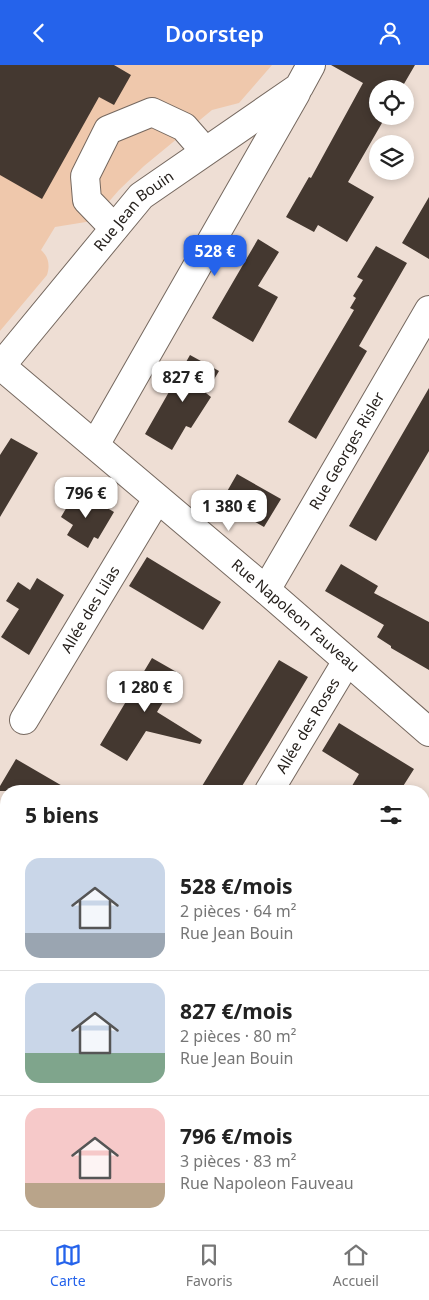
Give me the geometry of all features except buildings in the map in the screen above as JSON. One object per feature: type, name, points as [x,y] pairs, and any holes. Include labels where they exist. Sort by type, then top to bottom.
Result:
[{"type":"street","name":"Rue Jean Bouin","points":[[0,366],[141,196],[305,76]]},
{"type":"street","name":"Rue Jean Bouin","points":[[95,445],[305,76]]},
{"type":"street","points":[[114,228],[88,200],[86,175],[108,130],[152,112],[184,127],[205,151]]},
{"type":"street","name":"Rue Georges Risler","points":[[266,590],[429,310]]},
{"type":"street","name":"Rue Napoleon Fauveau","points":[[0,366],[266,590],[429,732]]},
{"type":"street","name":"Allée des Lilas","points":[[24,719],[157,499]]},
{"type":"street","name":"Allée des Roses","points":[[273,785],[347,661]]},
{"type":"shaded area","points":[[0,65],[272,65],[239,103],[212,110],[144,166],[119,190],[92,221],[55,227],[41,250],[48,262],[47,275],[0,331]]}]
